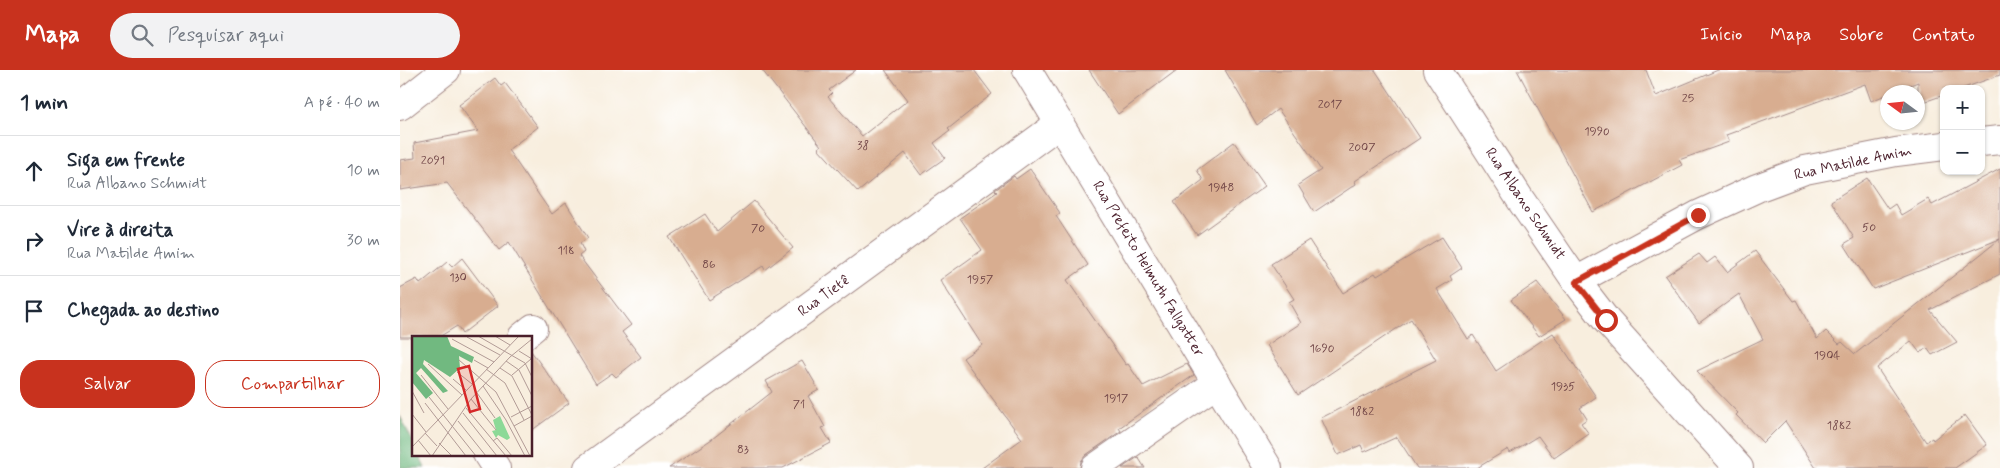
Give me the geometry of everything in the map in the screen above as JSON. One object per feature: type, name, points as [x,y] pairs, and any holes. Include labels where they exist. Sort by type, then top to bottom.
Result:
[{"type":"street","points":[[400,106],[446,70]]},
{"type":"street","name":"Rua Prefeito Helmuth Fallgatter","points":[[1027,70],[1268,468]]},
{"type":"street","name":"Rua Albano Schmidt","points":[[1437,70],[1576,282],[1606,320],[1739,468]]},
{"type":"street","name":"Rua Tietê","points":[[588,468],[1060,123]]},
{"type":"street","points":[[1985,142],[2000,140]]},
{"type":"street","name":"Rua Matilde Amim","points":[[1576,282],[1698,215],[1757,188],[1806,170],[1896,152],[1940,146]]},
{"type":"street","points":[[1094,468],[1217,383]]},
{"type":"street","points":[[489,456],[496,468]]},
{"type":"green space","points":[[400,416],[412,440],[412,456],[420,456],[425,468],[400,468]]},
{"type":"building","points":[[762,70],[856,70],[829,90],[832,93],[828,97],[862,136],[908,100],[885,70],[974,70],[992,94],[948,129],[950,131],[934,143],[945,158],[921,175],[905,153],[858,192],[818,148],[821,146]]},
{"type":"building","points":[[1089,70],[1177,70],[1118,114]]},
{"type":"building","points":[[1225,70],[1375,70],[1420,138],[1355,181],[1356,184],[1314,212],[1298,185],[1321,170],[1278,109],[1257,125]]},
{"type":"building","points":[[1517,70],[1646,70],[1656,96],[1718,70],[2000,70],[2000,75],[1972,85],[1940,85],[1940,96],[1925,102],[1925,85],[1918,85],[1918,82],[1910,85],[1880,85],[1880,97],[1871,101],[1865,84],[1726,135],[1729,142],[1679,160],[1682,165],[1593,212]]},
{"type":"building","points":[[495,78],[501,86],[505,83],[538,127],[508,150],[552,214],[566,203],[588,238],[580,243],[584,252],[579,256],[631,325],[622,332],[641,357],[616,377],[612,373],[596,384],[509,242],[499,250],[447,183],[400,190],[400,160],[415,158],[414,143],[478,131],[459,105]]},
{"type":"building","points":[[1234,142],[1265,186],[1197,235],[1174,202],[1203,180],[1197,170]]},
{"type":"building","points":[[1030,169],[1060,213],[1056,216],[1088,265],[1067,280],[1126,365],[1128,364],[1143,386],[1187,364],[1194,375],[1119,428],[1121,431],[1086,455],[1081,461],[1080,468],[982,468],[1022,439],[963,358],[982,345],[940,280],[982,250],[960,218],[997,192],[995,190],[1014,176],[1016,179]]},
{"type":"building","points":[[2000,169],[2000,239],[1873,289],[1844,244],[1854,238],[1831,201],[1867,178],[1888,209],[1895,204],[1901,215],[1928,199],[1932,205]]},
{"type":"building","points":[[754,201],[793,248],[765,270],[763,266],[709,300],[669,237],[705,214],[717,232]]},
{"type":"building","points":[[1442,237],[1462,268],[1450,276],[1452,280],[1437,289],[1468,339],[1473,335],[1496,371],[1553,333],[1596,397],[1580,408],[1587,419],[1581,423],[1589,434],[1554,458],[1538,436],[1510,453],[1508,449],[1477,468],[1417,468],[1397,437],[1364,452],[1361,445],[1338,455],[1321,418],[1436,360],[1411,319],[1298,395],[1267,345],[1301,323],[1289,302],[1294,299],[1271,264],[1309,240],[1343,293],[1375,273],[1377,276]]},
{"type":"building","points":[[2000,239],[2000,274],[1930,310],[1957,342],[1932,355],[1927,348],[1920,353],[1911,341],[1877,368],[1926,442],[1932,438],[1933,440],[1965,415],[1987,445],[1955,468],[1816,468],[1785,421],[1763,443],[1736,415],[1738,413],[1697,371],[1763,339],[1739,294],[1699,323],[1665,276],[1699,254],[1707,263],[1715,257],[1727,272],[1755,251],[1793,301],[1796,300],[1817,339],[1826,331],[1839,344],[1842,342],[1855,354]]},
{"type":"building","points":[[462,258],[498,306],[462,334],[457,326],[441,336],[400,337],[400,288],[417,279],[420,284],[447,262],[452,267]]},
{"type":"building","points":[[1537,282],[1566,319],[1539,336],[1511,300]]},
{"type":"building","points":[[532,352],[569,403],[532,430]]},
{"type":"building","points":[[802,361],[819,390],[808,396],[825,427],[822,428],[831,443],[783,468],[669,468],[712,439],[772,392],[766,381]]},
{"type":"building","points":[[1138,457],[1145,468],[1122,468]]},
{"type":"route","points":[[1606,320],[1576,282],[1698,215]]}]
